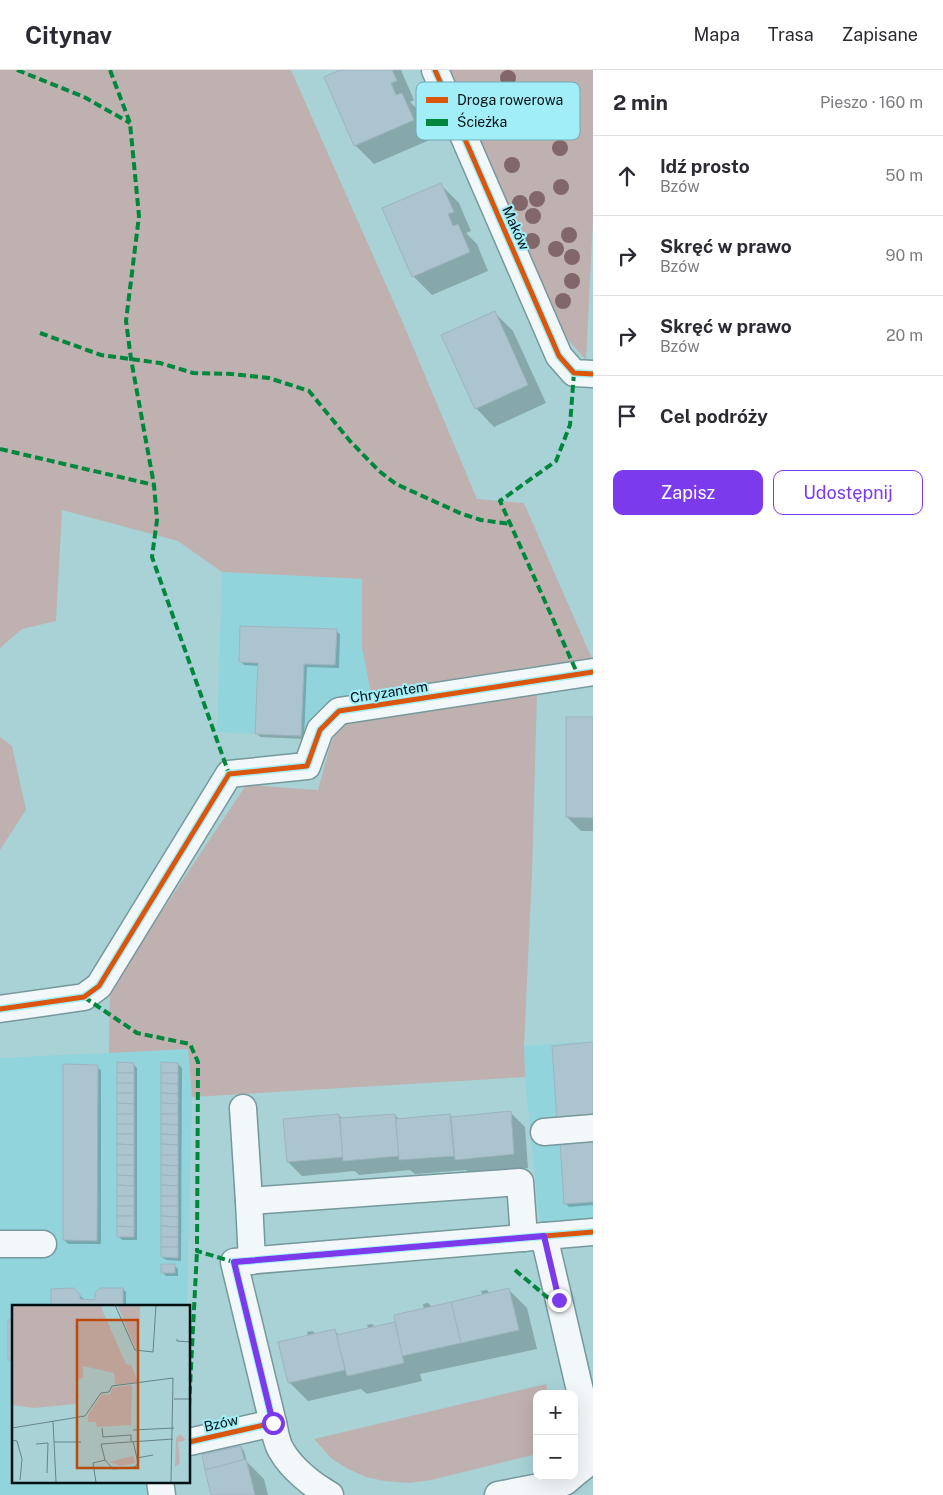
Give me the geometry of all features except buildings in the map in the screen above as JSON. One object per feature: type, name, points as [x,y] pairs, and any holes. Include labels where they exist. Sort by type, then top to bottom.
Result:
[{"type":"street","name":"Maków","points":[[434,70],[439,82]]},
{"type":"street","name":"Maków","points":[[465,140],[560,356],[574,373],[593,374]]},
{"type":"street","name":"Chryzantem","points":[[0,1009],[84,997],[99,986],[229,774],[307,766],[320,730],[339,711],[593,672]]},
{"type":"street","points":[[243,1108],[252,1261]]},
{"type":"street","points":[[544,1132],[593,1128]]},
{"type":"street","points":[[249,1201],[520,1182],[534,1237],[587,1398],[588,1447],[583,1467],[578,1471]]},
{"type":"street","points":[[330,1495],[318,1488],[294,1467],[280,1449],[234,1262],[593,1232]]},
{"type":"street","points":[[0,1244],[43,1244]]},
{"type":"street","name":"Bzów","points":[[190,1442],[273,1423]]},
{"type":"street","points":[[498,1495],[567,1480]]},
{"type":"street","points":[[160,1482],[162,1495]]},
{"type":"shaded area","points":[[0,70],[291,70],[403,323],[477,499],[524,503],[593,661],[372,698],[362,648],[362,579],[222,572],[178,541],[62,510],[56,621],[22,629],[0,648]]},
{"type":"shaded area","points":[[447,70],[593,70],[593,220],[586,360],[560,331],[477,140],[580,140],[580,82],[452,82]]},
{"type":"shaded area","points":[[222,572],[362,579],[362,648],[372,698],[330,702],[313,736],[217,732]]},
{"type":"shaded area","points":[[537,694],[532,874],[524,1046],[525,1077],[192,1097],[188,1049],[109,1053],[110,989],[246,785],[318,790],[330,746],[339,725]]},
{"type":"shaded area","points":[[0,737],[12,746],[26,810],[0,850]]},
{"type":"shaded area","points":[[593,1041],[593,1220],[540,1225],[525,1077],[524,1046]]},
{"type":"shaded area","points":[[188,1049],[192,1097],[187,1305],[12,1305],[12,1482],[145,1482],[146,1495],[0,1495],[0,1058]]},
{"type":"shaded area","points":[[546,1384],[547,1390],[533,1390],[533,1455],[431,1480],[409,1483],[366,1477],[332,1459],[314,1439]]},
{"type":"marked path","points":[[17,70],[84,97],[130,123]]},
{"type":"marked path","points":[[110,70],[130,123],[139,216],[126,321],[154,485],[157,520],[152,557],[229,774]]},
{"type":"marked path","points":[[40,333],[101,355],[160,363],[193,373],[269,378],[309,391],[350,441],[379,471],[396,484],[462,514],[481,520],[511,524]]},
{"type":"marked path","points":[[574,373],[570,425],[556,461],[500,501],[578,675]]},
{"type":"marked path","points":[[0,449],[154,485]]},
{"type":"marked path","points":[[84,997],[137,1033],[190,1044],[198,1062],[197,1251],[234,1262]]},
{"type":"marked path","points":[[190,1387],[197,1251]]},
{"type":"marked path","points":[[515,1270],[547,1297],[559,1300]]},
{"type":"cycle path","points":[[435,70],[440,82]]},
{"type":"cycle path","points":[[465,140],[559,356],[574,373],[593,374]]},
{"type":"cycle path","points":[[0,1009],[84,997],[99,986],[229,774],[307,766],[320,730],[339,711],[593,672]]},
{"type":"cycle path","points":[[190,1442],[273,1423],[234,1262],[593,1232]]},
{"type":"route","points":[[273,1423],[234,1262],[544,1236],[559,1300]]}]
